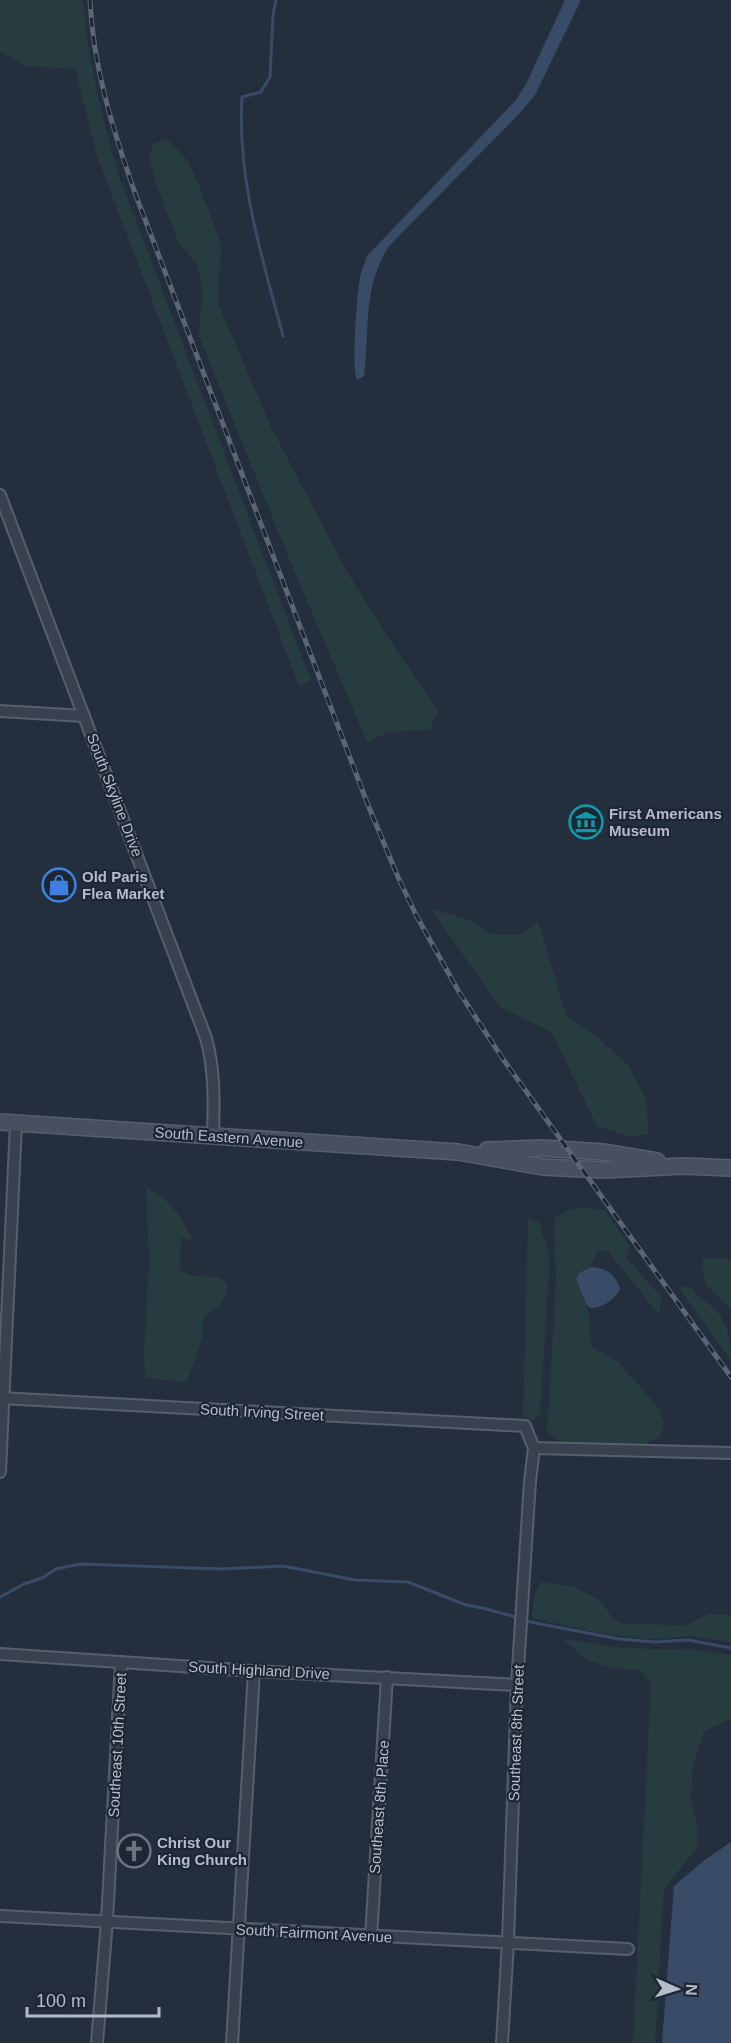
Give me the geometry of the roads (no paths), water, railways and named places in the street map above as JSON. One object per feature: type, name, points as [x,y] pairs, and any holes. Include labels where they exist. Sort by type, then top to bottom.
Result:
[{"type":"main road","name":"South Eastern Avenue","points":[[0,1122],[458,1152],[543,1167],[603,1170],[684,1166],[731,1168]]},
{"type":"street","name":"South Skyline Drive","points":[[0,495],[207,1038],[214,1085],[213,1136]]},
{"type":"street","points":[[0,711],[84,716]]},
{"type":"street","points":[[0,1472],[16,1123]]},
{"type":"street","name":"South Irving Street","points":[[2,1399],[525,1426]]},
{"type":"street","name":"Southeast 8th Street","points":[[502,2043],[517,1685],[534,1449],[525,1426]]},
{"type":"street","points":[[534,1449],[731,1454]]},
{"type":"street","name":"South Highland Drive","points":[[0,1654],[517,1685]]},
{"type":"street","name":"Southeast 10th Street","points":[[97,2043],[107,1921],[121,1662]]},
{"type":"street","points":[[232,2043],[254,1671]]},
{"type":"street","name":"Southeast 8th Place","points":[[371,1936],[387,1677]]},
{"type":"street","name":"South Fairmont Avenue","points":[[0,1916],[628,1949]]},
{"type":"water","points":[[565,0],[581,0],[535,95],[389,246],[380,262],[371,293],[364,376],[357,380],[355,373],[356,314],[360,278],[367,256],[516,100],[526,84]]},
{"type":"water","points":[[591,1267],[609,1273],[620,1289],[608,1303],[590,1308],[586,1304],[576,1279],[579,1273]]},
{"type":"water","points":[[731,1842],[731,2043],[662,2043],[674,1886],[706,1859]]},
{"type":"waterway","points":[[276,0],[273,15],[270,77],[261,92],[242,97],[241,128],[243,158],[253,218],[283,336]]},
{"type":"waterway","points":[[0,1597],[56,1569],[80,1564],[222,1569],[283,1566],[355,1580],[408,1582],[466,1605],[519,1618]]},
{"type":"waterway","points":[[525,1621],[619,1639],[655,1642],[688,1640],[731,1648]]},
{"type":"railway","points":[[90,0],[95,50],[105,98],[135,193],[368,805],[398,877],[416,915],[459,992],[503,1059],[731,1377]]},
{"type":"place","name":"First Americans Museum","points":[[586,822]]},
{"type":"place","name":"Old Paris Flea Market","points":[[59,885]]},
{"type":"place","name":"Christ Our King Church","points":[[134,1851]]}]
